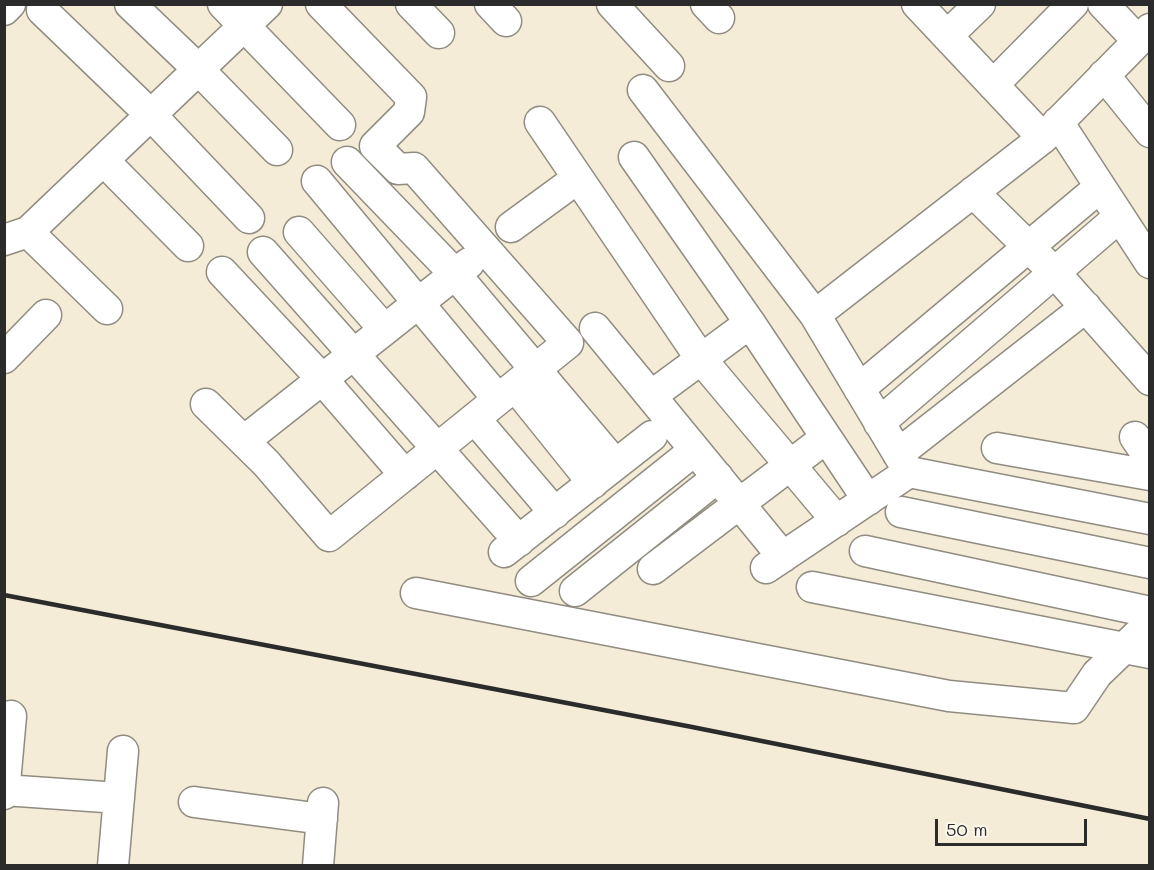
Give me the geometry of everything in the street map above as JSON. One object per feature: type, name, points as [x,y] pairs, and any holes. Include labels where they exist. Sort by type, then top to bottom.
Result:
[{"type":"street","points":[[4,10],[10,4]]},
{"type":"street","points":[[130,4],[277,150]]},
{"type":"street","points":[[223,4],[340,124]]},
{"type":"street","points":[[107,309],[16,236],[104,161],[267,4]]},
{"type":"street","points":[[206,404],[267,463],[329,536],[568,343],[414,168],[398,169],[375,146],[409,112],[411,97],[321,4]]},
{"type":"street","points":[[411,4],[439,33]]},
{"type":"street","points":[[612,4],[669,66]]},
{"type":"street","points":[[917,4],[993,85],[1050,130],[1100,187],[1149,262]]},
{"type":"street","points":[[947,36],[980,4]]},
{"type":"street","points":[[993,85],[1073,4]]},
{"type":"street","points":[[815,315],[1050,130],[1144,35],[1103,4]]},
{"type":"street","points":[[42,10],[151,115],[249,218]]},
{"type":"street","points":[[1104,75],[1149,132]]},
{"type":"street","points":[[643,90],[815,315],[903,463],[1149,519]]},
{"type":"street","points":[[540,122],[701,359],[837,520]]},
{"type":"street","points":[[634,157],[750,323],[868,500]]},
{"type":"street","points":[[104,161],[188,246]]},
{"type":"street","points":[[347,162],[455,274],[517,385]]},
{"type":"street","points":[[511,227],[578,178]]},
{"type":"street","points":[[318,181],[418,303],[517,385],[604,474]]},
{"type":"street","points":[[859,389],[1100,187]]},
{"type":"street","points":[[973,192],[1056,274],[1149,380]]},
{"type":"street","points":[[879,423],[1119,218]]},
{"type":"street","points":[[300,232],[384,328]]},
{"type":"street","points":[[244,441],[384,328],[486,250]]},
{"type":"street","points":[[263,252],[355,353],[437,449],[512,547],[652,436]]},
{"type":"street","points":[[222,272],[322,379],[405,475]]},
{"type":"street","points":[[595,328],[739,503],[775,563],[868,500],[903,463],[1086,307]]},
{"type":"street","points":[[4,358],[46,315]]},
{"type":"street","points":[[651,396],[750,323]]},
{"type":"street","points":[[475,419],[555,513]]},
{"type":"street","points":[[653,569],[826,438]]},
{"type":"street","points":[[997,448],[1149,475]]},
{"type":"street","points":[[531,581],[695,450]]},
{"type":"street","points":[[575,591],[718,477]]},
{"type":"street","points":[[901,512],[1149,563]]},
{"type":"street","points":[[865,551],[1149,612]]},
{"type":"street","points":[[812,587],[1137,650]]},
{"type":"street","points":[[416,593],[949,696],[1074,708],[1097,674],[1137,650],[1149,623]]},
{"type":"street","points":[[10,716],[5,791],[119,798]]},
{"type":"street","points":[[113,866],[123,751]]},
{"type":"street","points":[[194,802],[322,811],[318,866]]},
{"type":"railway","points":[[4,595],[692,727],[1150,819]]}]
